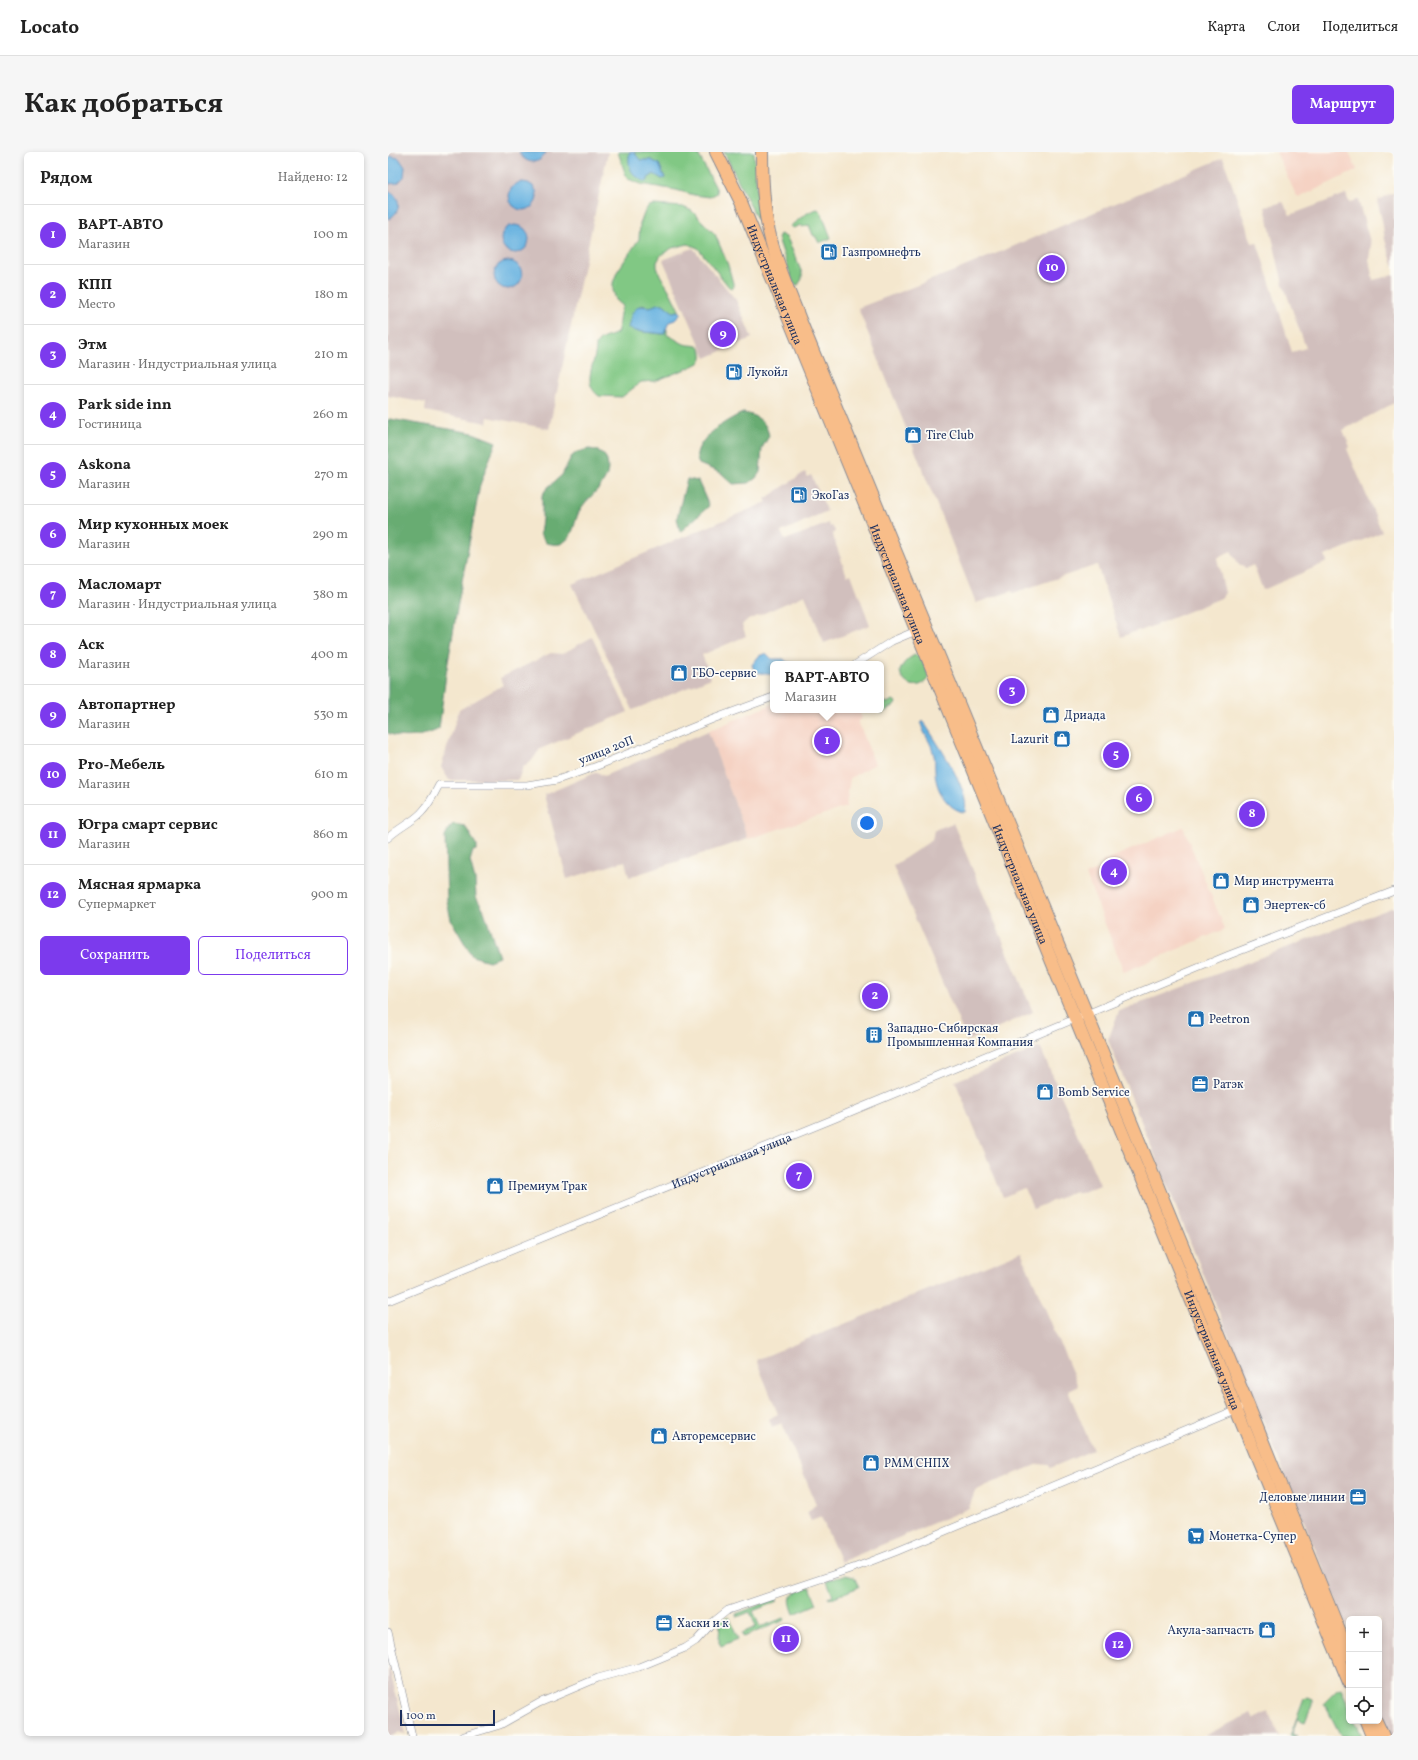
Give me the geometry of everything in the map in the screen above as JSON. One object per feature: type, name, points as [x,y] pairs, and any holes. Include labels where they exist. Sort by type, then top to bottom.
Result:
[{"type":"main road","name":"Индустриальная улица","points":[[716,152],[741,202],[916,630],[1081,1017]]},
{"type":"main road","name":"Индустриальная улица","points":[[762,152],[766,216],[770,240],[778,264],[1081,1017],[1242,1407],[1347,1652]]},
{"type":"main road","name":"Индустриальная улица","points":[[1242,1407],[1346,1674]]},
{"type":"main road","points":[[1367,1724],[1372,1736]]},
{"type":"main road","points":[[1377,1724],[1382,1736]]},
{"type":"street","points":[[861,661],[892,641],[916,630]]},
{"type":"street","name":"улица 20П","points":[[388,838],[423,811],[430,802],[439,785],[527,785],[557,780],[614,760],[706,722],[770,698]]},
{"type":"street","points":[[1081,1017],[1229,955],[1394,890]]},
{"type":"street","name":"Индустриальная улица","points":[[388,1302],[1081,1017]]},
{"type":"street","points":[[464,1736],[500,1725],[539,1703],[598,1678],[639,1666],[685,1648],[696,1641],[713,1622],[728,1610],[856,1567],[895,1552],[1242,1407]]},
{"type":"street","points":[[388,1632],[412,1736]]},
{"type":"shaded area","points":[[388,152],[608,152],[549,429],[488,417],[487,423],[425,411],[426,403],[388,396]]},
{"type":"shaded area","points":[[1276,152],[1349,152],[1357,170],[1300,197],[1296,195]]},
{"type":"shaded area","points":[[1223,158],[1252,243],[1257,242],[1292,352],[1306,348],[1283,284],[1265,207],[1283,202],[1290,215],[1346,194],[1349,202],[1358,200],[1371,245],[1369,259],[1373,280],[1394,275],[1394,403],[1343,430],[1350,447],[1347,449],[1382,532],[1325,556],[1327,562],[1263,590],[1253,565],[1245,569],[1243,565],[1240,566],[1231,551],[1217,558],[1225,593],[1221,598],[1140,631],[1139,630],[1121,637],[1097,565],[1013,593],[1012,591],[976,603],[858,308],[957,270]]},
{"type":"shaded area","points":[[1394,193],[1394,268],[1385,240],[1377,200]]},
{"type":"shaded area","points":[[693,248],[736,300],[752,338],[706,358],[663,260]]},
{"type":"shaded area","points":[[805,472],[807,477],[811,475],[827,511],[781,532],[785,540],[829,523],[830,527],[832,526],[835,531],[833,534],[834,539],[847,576],[851,574],[870,625],[824,643],[805,595],[746,621],[742,625],[746,636],[702,655],[711,678],[633,710],[572,584],[767,502],[765,499]]},
{"type":"shaded area","points":[[592,637],[628,712],[540,749],[533,759],[523,767],[518,780],[449,780],[441,767],[459,710],[503,685],[500,678],[551,653],[562,654]]},
{"type":"shaded area","points":[[770,705],[770,713],[860,713],[862,719],[858,721],[875,764],[850,778],[846,807],[748,839],[708,731]]},
{"type":"shaded area","points":[[708,731],[748,839],[629,877],[625,861],[567,879],[544,795],[597,772],[604,776]]},
{"type":"shaded area","points":[[953,823],[1033,1012],[967,1041],[893,866],[932,840],[934,830]]},
{"type":"shaded area","points":[[1183,827],[1225,929],[1124,972],[1086,875],[1104,867],[1102,862]]},
{"type":"shaded area","points":[[1394,907],[1394,1736],[1391,1736],[1382,1714],[1382,1616],[1346,1616],[1346,1625],[1108,1040],[1119,1011]]},
{"type":"shaded area","points":[[1040,1047],[1100,1185],[1078,1194],[1076,1191],[1033,1209],[1024,1188],[1003,1197],[955,1081]]},
{"type":"shaded area","points":[[1021,1252],[1078,1386],[1068,1391],[1093,1450],[1050,1468],[1049,1465],[1038,1464],[985,1486],[975,1491],[969,1508],[841,1562],[821,1517],[811,1521],[807,1513],[816,1504],[782,1423],[772,1427],[769,1419],[778,1414],[756,1360]]},
{"type":"shaded area","points":[[388,1663],[406,1734],[399,1732],[395,1735],[388,1736]]},
{"type":"shaded area","points":[[1268,1712],[1280,1736],[1204,1736],[1251,1713],[1254,1719]]},
{"type":"green space","points":[[618,152],[630,152],[629,161],[631,167],[641,179],[648,178],[654,174],[662,179],[665,178],[659,164],[651,160],[639,160],[634,152],[697,152],[716,188],[717,193],[710,197],[694,195],[676,190],[641,184],[628,179]]},
{"type":"green space","points":[[724,152],[754,152],[759,215],[757,219]]},
{"type":"green space","points":[[649,206],[683,207],[692,211],[715,234],[728,265],[734,287],[729,287],[698,248],[688,244],[672,248],[661,255],[657,262],[657,267],[680,312],[673,312],[663,304],[650,307],[642,305],[631,316],[629,324],[635,331],[662,334],[667,329],[667,335],[685,344],[699,347],[702,353],[702,359],[699,363],[691,367],[655,381],[641,382],[622,397],[599,396],[593,390],[590,378],[596,345],[600,340],[617,333],[620,312],[623,306],[616,300],[613,290],[613,283],[617,272],[639,239],[640,224],[645,211]]},
{"type":"green space","points":[[818,209],[821,212],[831,238],[819,243],[813,235],[809,225],[802,227],[801,225],[793,228],[790,226],[807,214]]},
{"type":"green space","points":[[780,234],[788,240],[802,273],[802,279],[798,285],[795,285],[793,282],[778,238]]},
{"type":"green space","points":[[743,413],[752,415],[760,420],[766,427],[769,436],[762,448],[760,472],[756,478],[749,483],[733,484],[721,473],[699,464],[697,456],[699,448],[710,433],[719,426]]},
{"type":"green space","points":[[390,419],[473,433],[496,442],[480,485],[446,674],[439,729],[428,734],[407,737],[388,733],[388,420]]},
{"type":"green space","points":[[589,449],[598,451],[606,458],[608,469],[607,476],[580,510],[568,539],[560,544],[546,543],[540,534],[542,519],[542,495],[547,488],[562,475],[571,457],[577,452]]},
{"type":"green space","points":[[687,479],[698,481],[709,506],[680,532],[677,518]]},
{"type":"green space","points":[[915,655],[920,656],[929,677],[921,684],[912,685],[904,681],[900,671],[902,666]]},
{"type":"green space","points":[[893,700],[896,702],[895,705],[884,712],[884,701],[887,703]]},
{"type":"green space","points":[[453,824],[465,826],[477,846],[477,850],[473,851],[470,861],[475,880],[476,897],[484,911],[499,957],[489,961],[472,956],[451,920],[447,901],[445,836]]},
{"type":"green space","points":[[844,1575],[854,1577],[859,1587],[829,1599],[828,1597],[833,1595],[827,1581]]},
{"type":"green space","points":[[810,1587],[817,1604],[794,1614],[790,1602],[792,1596]]},
{"type":"green space","points":[[775,1599],[778,1601],[753,1611],[760,1627],[784,1618],[785,1620],[743,1637],[742,1633],[756,1627],[750,1612],[737,1617],[736,1614]]},
{"type":"green space","points":[[729,1616],[738,1639],[721,1646],[719,1642],[720,1620]]},
{"type":"green space","points":[[1341,1689],[1346,1700],[1346,1724],[1356,1724],[1362,1736],[1341,1736],[1324,1703],[1337,1690]]},
{"type":"green space","points":[[1307,1697],[1312,1699],[1312,1704],[1305,1722],[1297,1719],[1292,1734],[1297,1736],[1290,1736],[1304,1699]]},
{"type":"water","points":[[519,152],[546,152],[541,159],[533,162],[525,159]]},
{"type":"water","points":[[630,152],[634,152],[640,160],[651,160],[659,164],[665,178],[662,179],[654,174],[648,178],[648,181],[643,181],[633,174],[629,160]]},
{"type":"water","points":[[388,156],[399,158],[405,167],[404,177],[398,183],[388,184]]},
{"type":"water","points":[[523,182],[533,186],[537,196],[533,206],[523,210],[513,206],[509,196],[513,186]]},
{"type":"water","points":[[388,191],[393,193],[398,200],[398,209],[393,216],[388,219]]},
{"type":"water","points":[[515,225],[525,229],[529,239],[525,249],[515,253],[505,249],[501,239],[505,229]]},
{"type":"water","points":[[508,261],[518,265],[522,275],[518,285],[508,289],[498,285],[494,275],[498,265]]},
{"type":"water","points":[[663,304],[673,312],[678,311],[681,314],[675,320],[669,322],[664,334],[635,331],[628,328],[632,313],[639,306],[650,307]]},
{"type":"water","points":[[766,653],[772,659],[784,659],[786,661],[770,661],[770,674],[755,672],[752,665],[759,656]]},
{"type":"water","points":[[923,721],[951,765],[958,779],[963,791],[965,812],[951,806],[944,799],[939,790],[935,775],[934,755],[921,724]]},
{"type":"place","name":"Газпромнефть","points":[[829,252]]},
{"type":"place","name":"Pro-Мебель","points":[[1052,268]]},
{"type":"place","name":"Автопартнер","points":[[723,334]]},
{"type":"place","name":"Лукойл","points":[[734,372]]},
{"type":"place","name":"Tire Club","points":[[913,435]]},
{"type":"place","name":"ЭкоГаз","points":[[799,495]]},
{"type":"place","name":"ГБО-сервис","points":[[679,673]]},
{"type":"place","name":"Этм","points":[[1012,691]]},
{"type":"place","name":"Дриада","points":[[1051,715]]},
{"type":"place","name":"Lazurit","points":[[1062,739]]},
{"type":"place","name":"ВАРТ-АВТО","points":[[827,741]]},
{"type":"place","name":"Askona","points":[[1116,755]]},
{"type":"place","name":"Мир кухонных моек","points":[[1139,799]]},
{"type":"place","name":"Аск","points":[[1252,814]]},
{"type":"place","name":"Park side inn","points":[[1114,872]]},
{"type":"place","name":"Мир инструмента","points":[[1221,881]]},
{"type":"place","name":"Энертек-сб","points":[[1251,905]]},
{"type":"place","name":"КПП","points":[[875,996]]},
{"type":"place","name":"Peetron","points":[[1196,1019]]},
{"type":"place","name":"Западно-Сибирская Промышленная Компания","points":[[874,1035]]},
{"type":"place","name":"Ратэк","points":[[1200,1084]]},
{"type":"place","name":"Bomb Service","points":[[1045,1092]]},
{"type":"place","name":"Масломарт","points":[[799,1176]]},
{"type":"place","name":"Премиум Трак","points":[[495,1186]]},
{"type":"place","name":"Авторемсервис","points":[[659,1436]]},
{"type":"place","name":"РММ СНПХ","points":[[871,1463]]},
{"type":"place","name":"Деловые линии","points":[[1358,1497]]},
{"type":"place","name":"Монетка-Супер","points":[[1196,1536]]},
{"type":"place","name":"Хаски и к","points":[[664,1623]]},
{"type":"place","name":"Акула-запчасть","points":[[1267,1630]]},
{"type":"place","name":"Югра смарт сервис","points":[[786,1639]]},
{"type":"place","name":"Мясная ярмарка","points":[[1118,1645]]}]
